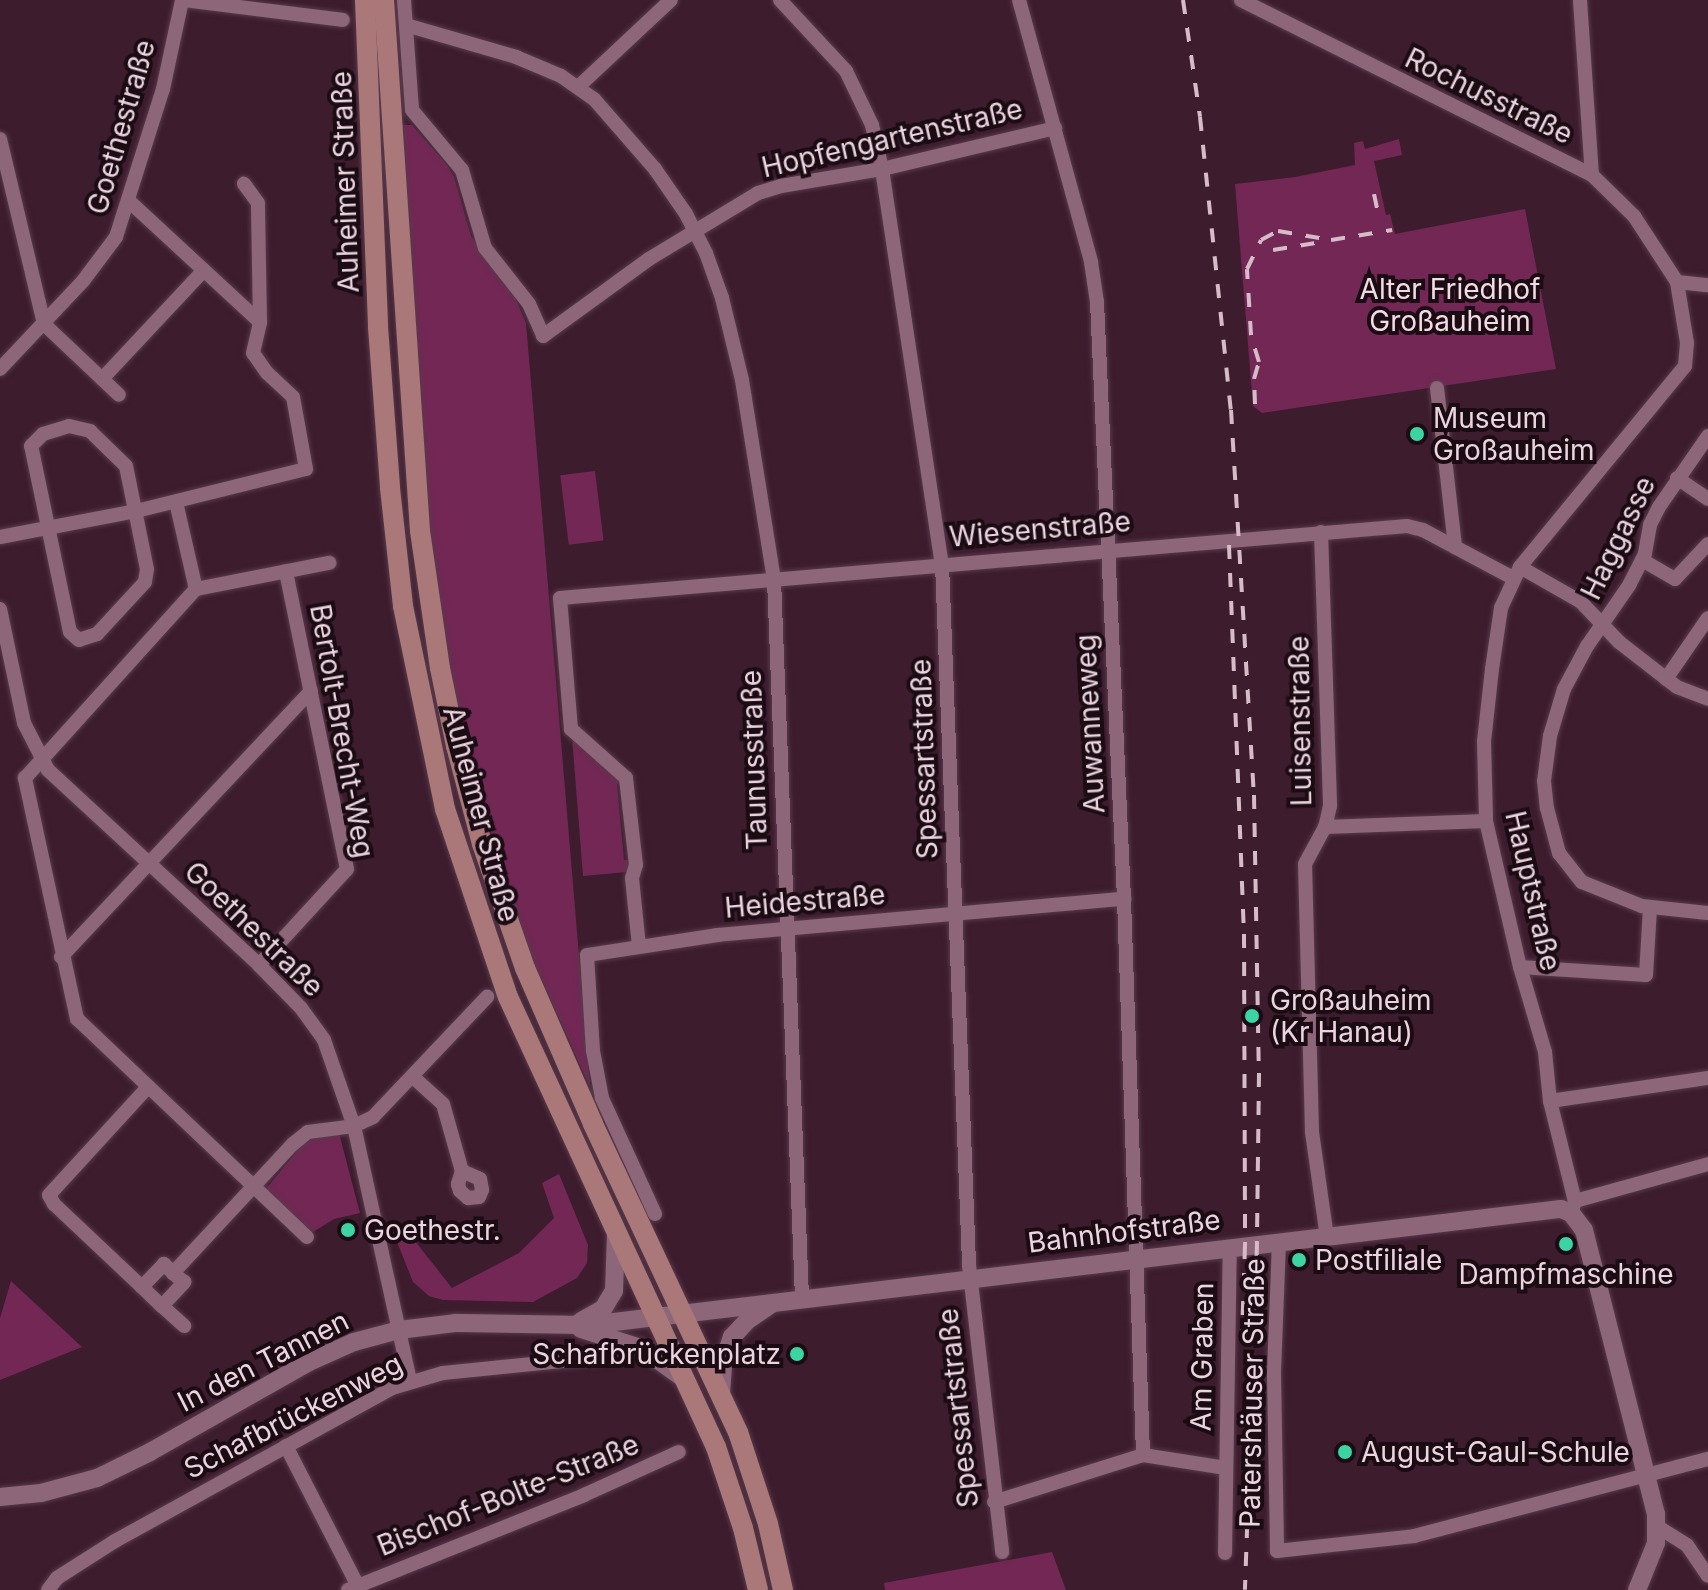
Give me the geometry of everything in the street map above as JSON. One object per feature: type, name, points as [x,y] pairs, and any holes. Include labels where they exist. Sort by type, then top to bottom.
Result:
[{"type":"main road","name":"Auheimer Straße","points":[[365,0],[386,443],[403,606],[445,809],[485,936],[508,997],[616,1233],[696,1397],[732,1489],[758,1590]]},
{"type":"main road","name":"Auheimer Straße","points":[[384,0],[419,519],[440,668],[456,746],[482,844],[525,968],[593,1124],[721,1394],[757,1488],[783,1590]]},
{"type":"street","name":"Goethestraße","points":[[0,369],[104,256],[130,202],[163,89],[182,0],[343,20]]},
{"type":"street","points":[[404,0],[406,25],[498,50],[578,87],[671,0]]},
{"type":"street","name":"Spessartstraße","points":[[780,0],[846,71],[872,125],[882,169],[942,564],[969,1277],[1002,1552]]},
{"type":"street","name":"Auwanneweg","points":[[1019,0],[1096,288],[1124,899],[1143,1455]]},
{"type":"street","name":"Rochusstraße","points":[[1243,0],[1592,175],[1634,216],[1677,282]]},
{"type":"street","points":[[1580,0],[1592,175]]},
{"type":"street","name":"Hopfengartenstraße","points":[[406,25],[412,110],[462,170],[485,248],[529,304],[543,336],[611,284],[695,229],[766,190],[882,169],[1055,128]]},
{"type":"street","name":"Taunusstraße","points":[[578,87],[630,139],[695,229],[716,277],[736,351],[774,579],[802,1298]]},
{"type":"street","points":[[0,139],[44,324],[119,395]]},
{"type":"street","points":[[0,537],[136,511],[306,469],[293,397],[267,373],[253,353],[260,322],[258,203],[244,184]]},
{"type":"street","points":[[130,202],[260,322]]},
{"type":"street","points":[[0,207],[15,203]]},
{"type":"street","points":[[102,379],[204,270]]},
{"type":"street","points":[[1677,282],[1708,285]]},
{"type":"street","name":"Hauptstraße","points":[[1658,1527],[1584,1230],[1573,1207],[1550,1101],[1545,1052],[1520,967],[1486,821],[1484,742],[1501,608],[1516,573],[1685,366],[1687,343],[1677,282]]},
{"type":"street","points":[[1437,388],[1455,547]]},
{"type":"street","points":[[69,426],[90,431],[126,466],[147,569],[145,582],[97,634],[79,640],[70,632],[49,529],[31,446],[43,434],[69,426]]},
{"type":"street","name":"Haggasse","points":[[1706,442],[1677,478],[1650,525],[1642,560],[1625,594],[1576,665],[1556,711],[1545,767],[1547,808],[1559,853],[1575,876],[1596,891],[1650,907],[1708,913]]},
{"type":"street","points":[[1677,478],[1708,499]]},
{"type":"street","points":[[176,502],[196,589]]},
{"type":"street","name":"Wiesenstraße","points":[[639,946],[632,878],[636,865],[626,778],[571,729],[560,598],[1109,548],[1407,526],[1581,602],[1602,626],[1666,679],[1688,693],[1708,699]]},
{"type":"street","name":"Luisenstraße","points":[[1321,532],[1330,806],[1325,827],[1305,864],[1312,1132],[1327,1237]]},
{"type":"street","points":[[1642,560],[1675,579],[1708,544]]},
{"type":"street","points":[[307,1237],[80,1024],[61,957],[25,781],[40,759],[196,589],[329,563]]},
{"type":"street","name":"Bertolt-Brecht-Weg","points":[[259,965],[347,869],[286,571]]},
{"type":"street","name":"Goethestraße","points":[[0,609],[24,723],[40,759],[72,795],[259,965],[301,1008],[324,1040],[354,1126],[410,1381]]},
{"type":"street","points":[[1666,679],[1708,618]]},
{"type":"street","points":[[61,957],[311,691]]},
{"type":"street","points":[[1325,827],[1486,821]]},
{"type":"street","name":"Heidestraße","points":[[655,1214],[602,1098],[593,1051],[587,955],[787,928],[1124,899]]},
{"type":"street","points":[[1520,967],[1646,975],[1650,907]]},
{"type":"street","points":[[173,1273],[308,1132],[354,1126],[373,1117],[487,997]]},
{"type":"street","points":[[413,1077],[443,1104],[462,1171]]},
{"type":"street","points":[[1550,1101],[1708,1078]]},
{"type":"street","points":[[148,1087],[49,1195],[184,1326]]},
{"type":"street","points":[[1573,1207],[1708,1164]]},
{"type":"street","name":"Bahnhofstraße","points":[[658,1316],[1573,1207]]},
{"type":"street","points":[[567,1325],[595,1315],[609,1300],[616,1278],[616,1233]]},
{"type":"street","name":"Patershäuser Straße","points":[[1279,1242],[1274,1373],[1277,1551],[1414,1536],[1645,1474]]},
{"type":"street","name":"Am Graben","points":[[1225,1553],[1230,1247]]},
{"type":"street","points":[[142,1287],[164,1264],[184,1282],[162,1306]]},
{"type":"street","points":[[721,1394],[723,1363],[732,1337],[757,1313],[777,1302]]},
{"type":"street","name":"In den Tannen","points":[[0,1497],[41,1493],[97,1478],[309,1362],[354,1342],[399,1330],[455,1323],[567,1325],[658,1316]]},
{"type":"street","points":[[567,1325],[651,1353],[675,1370],[696,1397]]},
{"type":"street","name":"Schafbrückenweg","points":[[52,1584],[115,1541],[369,1400],[410,1381],[443,1373],[621,1355]]},
{"type":"street","name":"Bischof-Bolte-Straße","points":[[286,1446],[353,1587],[584,1495],[679,1452]]},
{"type":"street","name":"Am Graben","points":[[994,1502],[1143,1455],[1226,1468]]},
{"type":"street","points":[[1645,1474],[1708,1459]]},
{"type":"street","points":[[1637,1590],[1655,1549],[1658,1527],[1679,1538],[1708,1576]]},
{"type":"street","points":[[52,1584],[68,1590]]},
{"type":"green space","points":[[402,125],[412,125],[447,165],[454,177],[471,236],[514,295],[526,323],[590,1087],[517,925],[456,705],[426,510]]},
{"type":"green space","name":"Alter Friedhof Großauheim","points":[[1399,139],[1402,155],[1374,161],[1386,215],[1390,214],[1395,234],[1525,209],[1556,369],[1262,413],[1253,406],[1235,184],[1295,177],[1355,165],[1354,143],[1363,141],[1365,149]]},
{"type":"green space","points":[[595,471],[604,540],[569,545],[560,475]]},
{"type":"green space","points":[[572,737],[622,781],[617,784],[624,860],[629,860],[630,867],[627,872],[583,876]]},
{"type":"green space","points":[[339,1133],[360,1213],[334,1219],[313,1232],[265,1190],[308,1138]]},
{"type":"green space","points":[[559,1174],[588,1245],[587,1263],[577,1278],[533,1302],[443,1300],[429,1296],[413,1282],[393,1232],[407,1231],[452,1288],[519,1253],[554,1218],[542,1183]]},
{"type":"green space","points":[[11,1281],[82,1347],[0,1380],[0,1318]]},
{"type":"green space","points":[[1052,1552],[1066,1590],[885,1590],[884,1583]]},
{"type":"railway","points":[[1183,0],[1200,117],[1231,410],[1254,795],[1259,1073],[1257,1244],[1245,1590]]},
{"type":"railway","points":[[1374,194],[1378,213]]},
{"type":"railway","points":[[1255,404],[1254,379],[1259,362],[1251,335],[1247,269],[1261,240],[1278,231],[1331,240],[1392,230]]},
{"type":"railway","points":[[1273,250],[1315,243]]},
{"type":"railway","points":[[1229,545],[1244,934],[1245,1245],[1242,1336]]},
{"type":"place","name":"Museum Großauheim","points":[[1417,434]]},
{"type":"place","name":"Großauheim (Kr Hanau)","points":[[1252,1016]]},
{"type":"place","name":"Goethestr.","points":[[348,1230]]},
{"type":"place","name":"Dampfmaschine","points":[[1566,1244]]},
{"type":"place","name":"Postfiliale","points":[[1299,1260]]},
{"type":"place","name":"Schafbrückenplatz","points":[[797,1354]]},
{"type":"place","name":"August-Gaul-Schule","points":[[1345,1452]]}]
